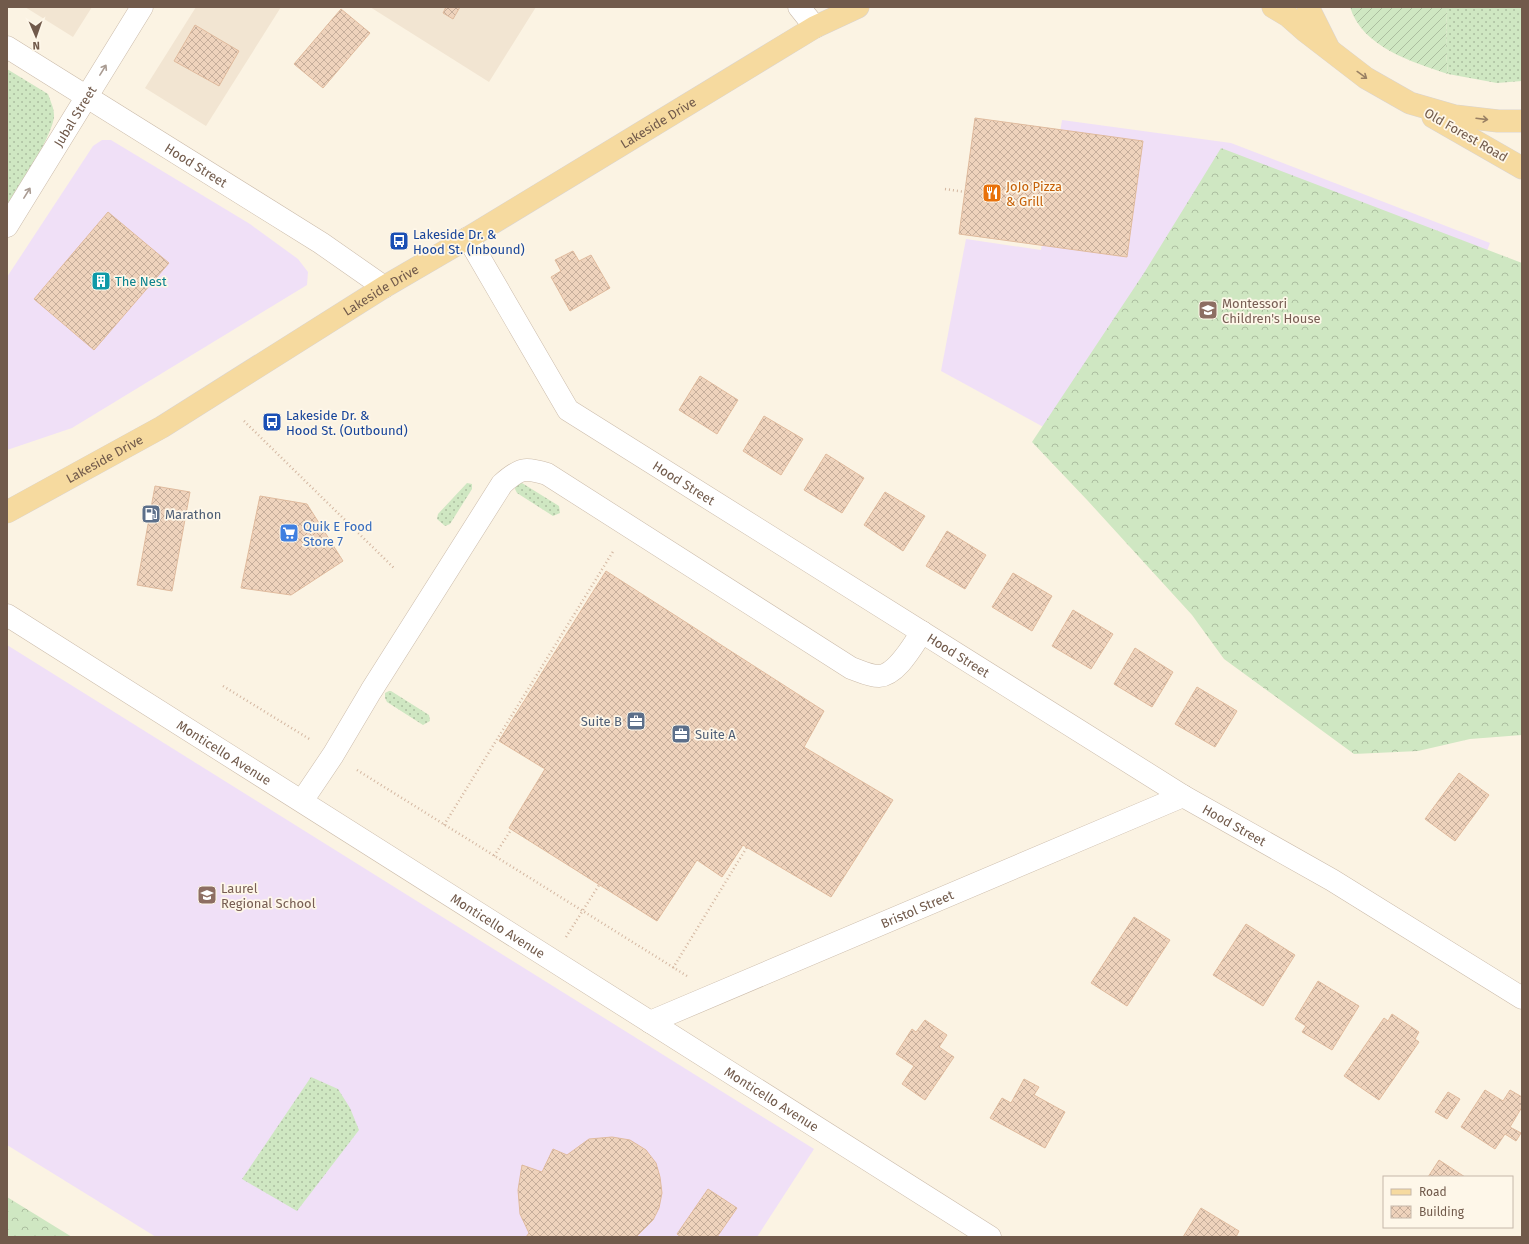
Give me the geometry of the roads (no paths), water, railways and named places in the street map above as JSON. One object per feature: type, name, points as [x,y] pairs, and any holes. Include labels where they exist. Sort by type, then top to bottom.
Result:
[{"type":"main road","name":"Lakeside Drive","points":[[7,512],[162,427],[384,287],[468,238],[815,27],[858,7]]},
{"type":"main road","points":[[1273,7],[1288,16],[1304,32],[1366,78],[1410,103],[1456,116],[1498,121],[1522,121]]},
{"type":"main road","points":[[1308,7],[1330,52]]},
{"type":"main road","name":"Old Forest Road","points":[[1410,103],[1522,168]]},
{"type":"street","name":"Jubal Street","points":[[7,226],[142,7]]},
{"type":"street","points":[[799,7],[815,27]]},
{"type":"street","name":"Hood Street","points":[[7,47],[328,248],[384,287]]},
{"type":"street","name":"Hood Street","points":[[468,238],[568,410],[1183,796],[1332,880],[1522,998]]},
{"type":"street","points":[[302,801],[334,755],[371,691],[502,484],[513,473],[530,468],[547,474],[851,668],[868,675],[880,676],[895,668],[905,658],[922,632]]},
{"type":"street","name":"Monticello Avenue","points":[[7,615],[990,1237]]},
{"type":"street","name":"Bristol Street","points":[[650,1022],[1183,796]]},
{"type":"place","name":"JoJo Pizza & Grill","points":[[992,193]]},
{"type":"place","name":"Lakeside Dr. & Hood St. (Inbound)","points":[[399,241]]},
{"type":"place","name":"The Nest","points":[[101,281]]},
{"type":"place","name":"Montessori Children's House","points":[[1208,310]]},
{"type":"place","name":"Lakeside Dr. & Hood St. (Outbound)","points":[[272,422]]},
{"type":"place","name":"Marathon","points":[[151,514]]},
{"type":"place","name":"Quik E Food Store 7","points":[[289,533]]},
{"type":"place","name":"Suite B","points":[[636,721]]},
{"type":"place","name":"Suite A","points":[[681,734]]},
{"type":"place","name":"Laurel Regional School","points":[[207,895]]}]
